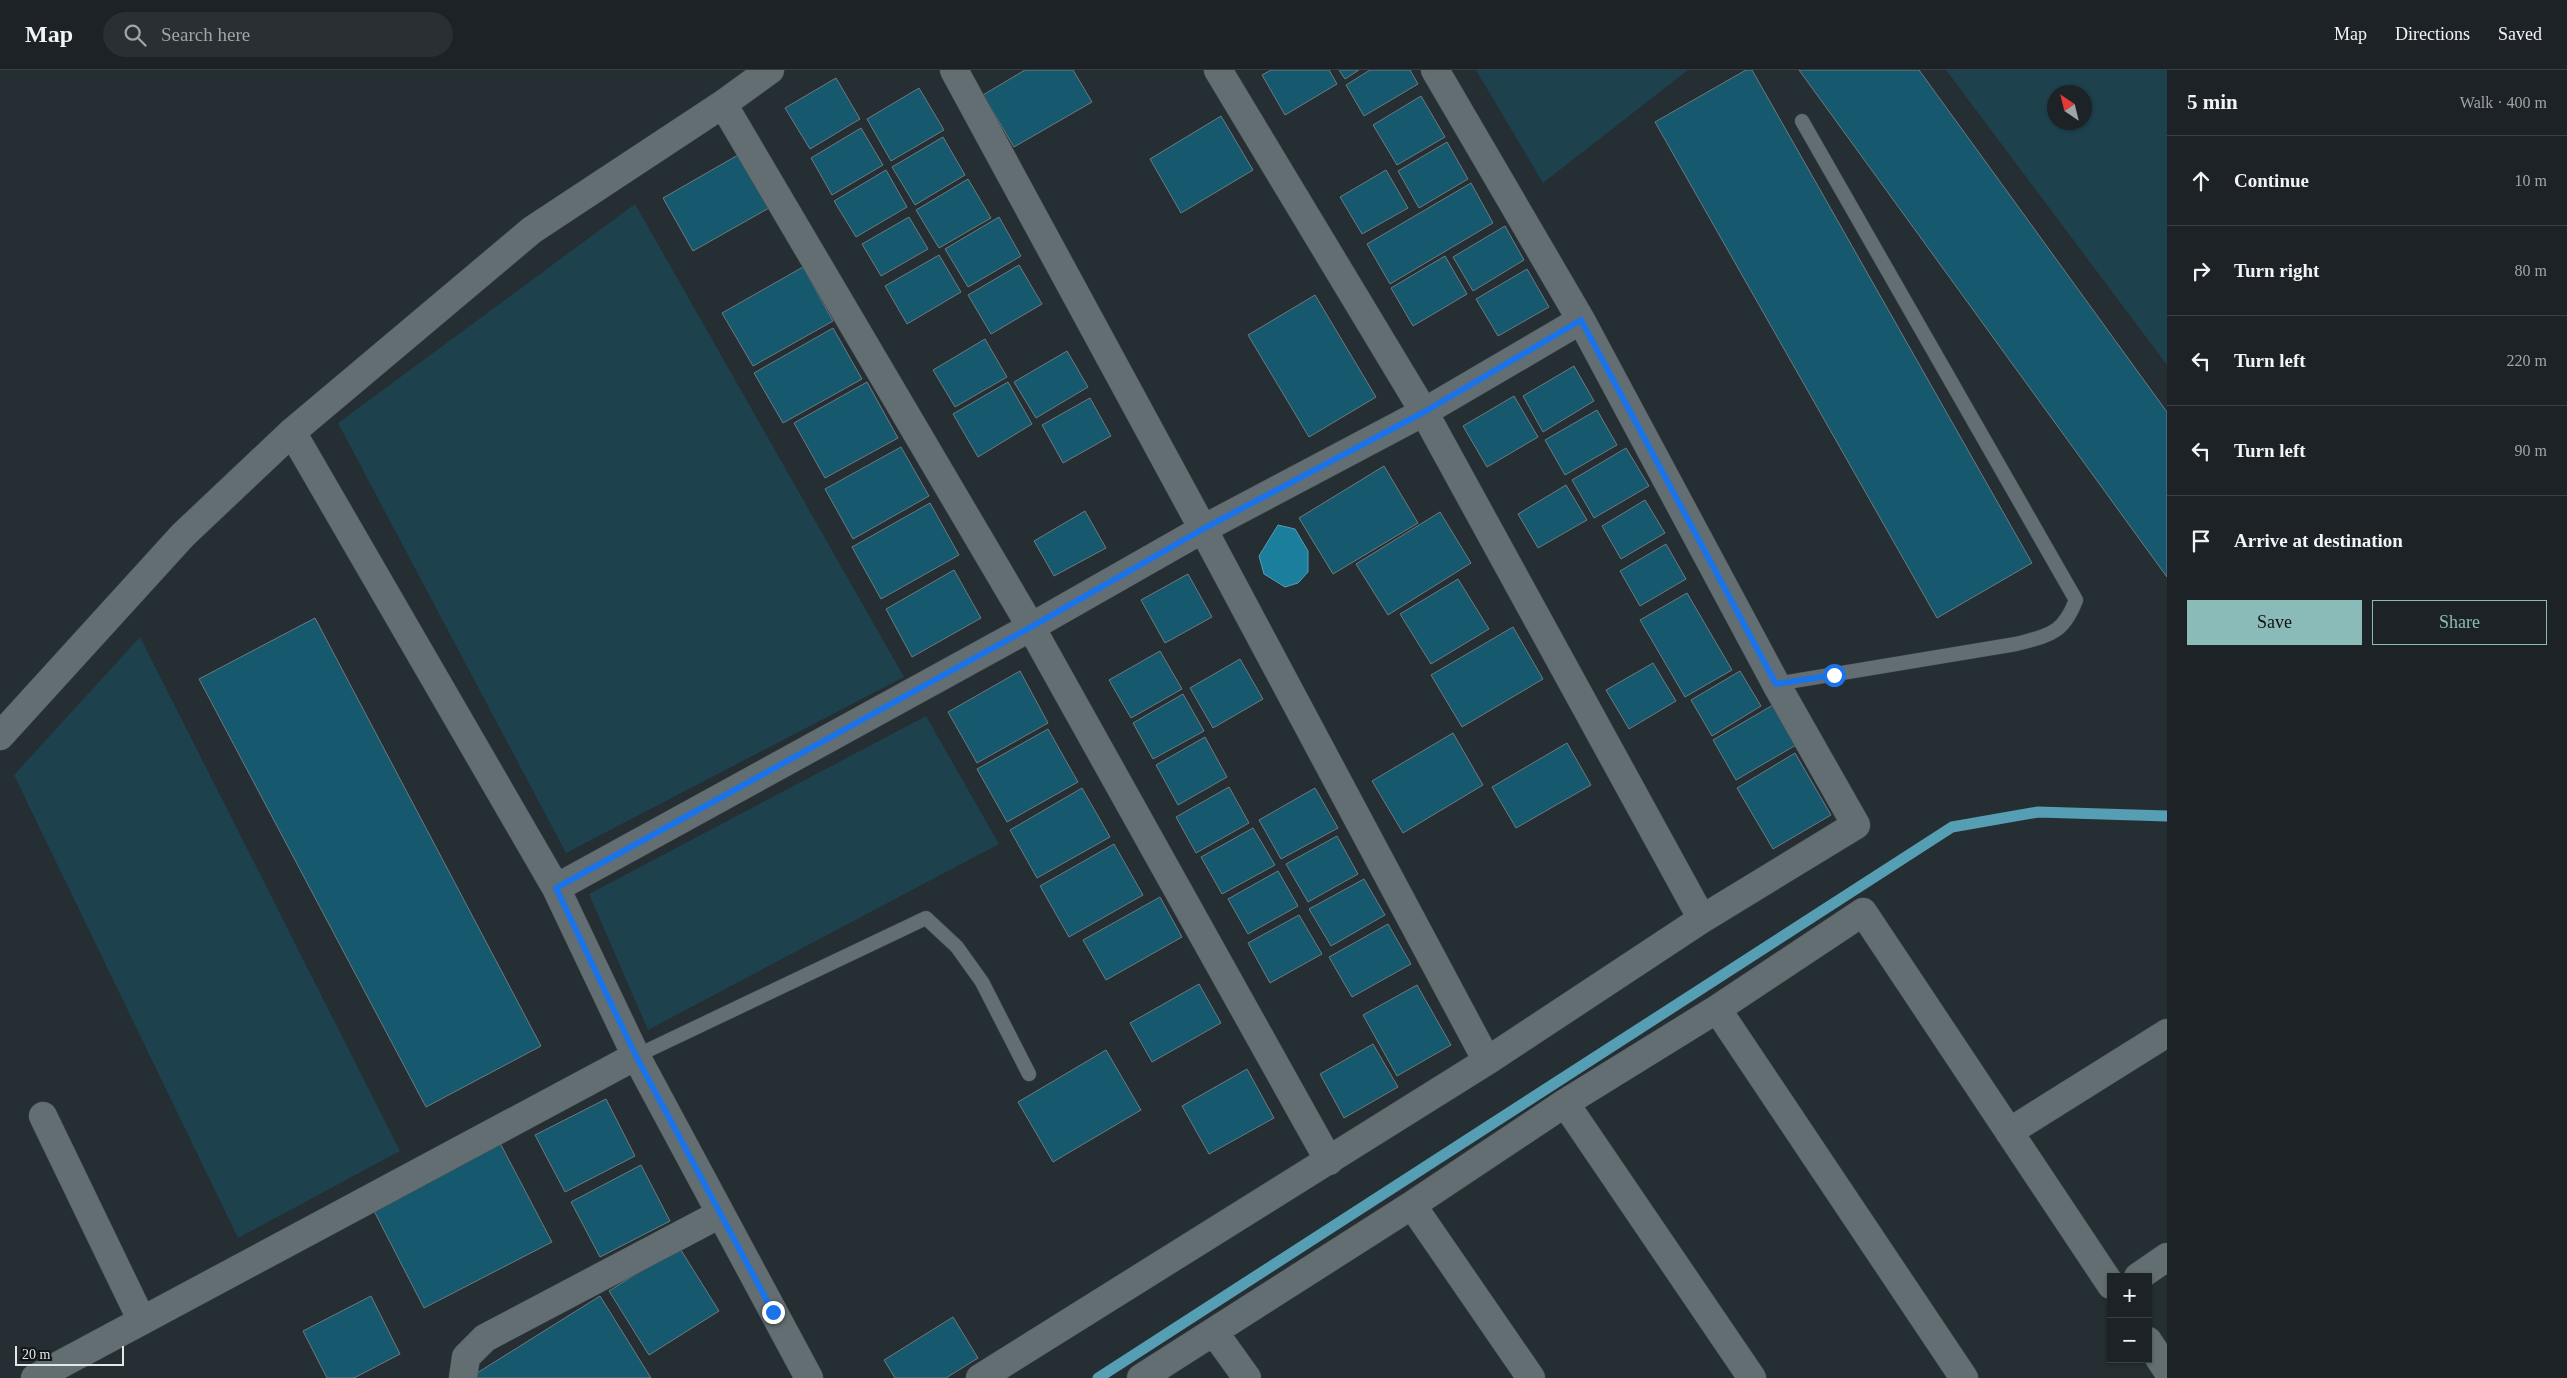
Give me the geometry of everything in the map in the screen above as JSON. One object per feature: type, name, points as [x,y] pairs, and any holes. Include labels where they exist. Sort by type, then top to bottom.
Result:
[{"type":"street","points":[[0,736],[183,536],[292,432],[532,230],[770,70]]},
{"type":"street","points":[[954,70],[1203,529],[1487,1061]]},
{"type":"street","points":[[1218,70],[1424,412],[1702,918]]},
{"type":"street","points":[[980,1378],[1487,1061],[1702,918],[1856,825],[1776,684],[1581,320],[1435,70]]},
{"type":"street","points":[[722,104],[1031,627],[1329,1161]]},
{"type":"street","points":[[556,888],[1031,627],[1203,529],[1424,412],[1581,320]]},
{"type":"street","points":[[292,432],[556,888],[636,1056],[809,1378]]},
{"type":"street","points":[[1141,1378],[1412,1205],[1565,1103],[1717,1009],[1863,912],[2107,1279]]},
{"type":"street","points":[[1717,1009],[1964,1378]]},
{"type":"street","points":[[2010,1132],[2167,1033]]},
{"type":"street","points":[[35,1378],[636,1056]]},
{"type":"street","points":[[1565,1103],[1752,1378]]},
{"type":"street","points":[[43,1116],[142,1320]]},
{"type":"street","points":[[1412,1205],[1531,1378]]},
{"type":"street","points":[[463,1378],[466,1357],[485,1338],[720,1214]]},
{"type":"street","points":[[2144,1273],[2167,1257]]},
{"type":"street","points":[[1214,1332],[1247,1378]]},
{"type":"street","points":[[2152,1347],[2167,1370]]},
{"type":"lane","points":[[1776,684],[2016,644],[2046,636],[2068,621],[2076,600],[1802,121]]},
{"type":"lane","points":[[636,1056],[926,918],[957,947],[982,982],[1029,1074]]},
{"type":"shaded area","points":[[1476,70],[1688,70],[1543,183]]},
{"type":"shaded area","points":[[1946,70],[2167,70],[2167,365]]},
{"type":"shaded area","points":[[635,204],[904,677],[566,853],[338,423]]},
{"type":"shaded area","points":[[140,637],[400,1151],[238,1238],[14,775]]},
{"type":"shaded area","points":[[926,716],[999,844],[648,1030],[589,894]]},
{"type":"water","points":[[1278,525],[1295,529],[1308,551],[1308,572],[1298,583],[1285,587],[1264,574],[1259,556]]},
{"type":"building","points":[[1025,70],[1073,70],[1092,102],[1014,147],[983,95]]},
{"type":"building","points":[[1271,70],[1329,70],[1337,84],[1285,115],[1262,75]]},
{"type":"building","points":[[1339,70],[1359,70],[1345,79]]},
{"type":"building","points":[[1370,70],[1410,70],[1418,84],[1364,116],[1346,85]]},
{"type":"building","points":[[1746,70],[1752,70],[2032,563],[1937,618],[1655,122]]},
{"type":"building","points":[[1799,70],[1919,70],[2167,412],[2167,577]]},
{"type":"building","points":[[836,78],[860,119],[810,149],[785,108]]},
{"type":"building","points":[[919,88],[944,130],[891,161],[867,119]]},
{"type":"building","points":[[1421,96],[1445,137],[1397,165],[1373,125]]},
{"type":"building","points":[[1221,116],[1253,170],[1181,213],[1150,159]]},
{"type":"building","points":[[861,128],[883,165],[832,195],[811,158]]},
{"type":"building","points":[[943,137],[965,175],[915,205],[892,167]]},
{"type":"building","points":[[1447,142],[1468,179],[1419,208],[1398,171]]},
{"type":"building","points":[[738,155],[769,208],[693,251],[663,198]]},
{"type":"building","points":[[886,170],[907,207],[856,237],[834,201]]},
{"type":"building","points":[[1386,170],[1408,208],[1362,234],[1340,197]]},
{"type":"building","points":[[968,179],[991,218],[939,248],[916,210]]},
{"type":"building","points":[[1471,183],[1493,223],[1390,284],[1367,244]]},
{"type":"building","points":[[909,217],[928,249],[881,276],[862,244]]},
{"type":"building","points":[[999,217],[1021,256],[968,287],[945,249]]},
{"type":"building","points":[[1505,226],[1524,260],[1473,291],[1453,257]]},
{"type":"building","points":[[939,255],[961,292],[907,324],[885,286]]},
{"type":"building","points":[[1445,256],[1467,294],[1413,326],[1391,288]]},
{"type":"building","points":[[1019,265],[1042,304],[991,334],[968,295]]},
{"type":"building","points":[[803,267],[833,321],[753,366],[722,313]]},
{"type":"building","points":[[1527,269],[1549,307],[1498,336],[1476,299]]},
{"type":"building","points":[[1315,295],[1376,397],[1309,437],[1248,335]]},
{"type":"building","points":[[833,328],[862,379],[783,423],[754,373]]},
{"type":"building","points":[[985,339],[1007,377],[955,407],[933,370]]},
{"type":"building","points":[[1067,351],[1088,387],[1036,418],[1014,382]]},
{"type":"building","points":[[1574,366],[1594,401],[1543,432],[1523,396]]},
{"type":"building","points":[[867,382],[898,438],[825,478],[794,423]]},
{"type":"building","points":[[1008,382],[1032,424],[978,457],[953,414]]},
{"type":"building","points":[[1514,396],[1538,437],[1487,467],[1463,426]]},
{"type":"building","points":[[1090,398],[1111,436],[1063,463],[1042,425]]},
{"type":"building","points":[[1597,410],[1617,445],[1565,475],[1545,440]]},
{"type":"building","points":[[901,447],[929,496],[853,539],[825,489]]},
{"type":"building","points":[[1626,448],[1649,486],[1594,518],[1572,480]]},
{"type":"building","points":[[1384,466],[1418,523],[1333,574],[1299,518]]},
{"type":"building","points":[[1566,485],[1587,520],[1538,548],[1518,514]]},
{"type":"building","points":[[1645,500],[1665,533],[1621,559],[1602,526]]},
{"type":"building","points":[[930,503],[959,555],[881,599],[852,547]]},
{"type":"building","points":[[1085,511],[1106,548],[1054,576],[1034,541]]},
{"type":"building","points":[[1440,512],[1471,563],[1388,615],[1356,564]]},
{"type":"building","points":[[1666,544],[1686,579],[1640,606],[1620,571]]},
{"type":"building","points":[[954,570],[981,618],[912,657],[886,609]]},
{"type":"building","points":[[1188,574],[1212,617],[1165,643],[1141,600]]},
{"type":"building","points":[[1458,579],[1489,629],[1431,664],[1400,614]]},
{"type":"building","points":[[1687,593],[1732,670],[1685,697],[1640,620]]},
{"type":"building","points":[[315,618],[541,1046],[426,1107],[199,679]]},
{"type":"building","points":[[1513,627],[1543,679],[1462,727],[1431,675]]},
{"type":"building","points":[[1160,651],[1182,689],[1131,718],[1109,680]]},
{"type":"building","points":[[1240,659],[1263,699],[1213,728],[1190,688]]},
{"type":"building","points":[[1653,663],[1676,701],[1629,729],[1606,690]]},
{"type":"building","points":[[1020,671],[1048,723],[977,763],[948,712]]},
{"type":"building","points":[[1740,671],[1761,706],[1712,736],[1691,700]]},
{"type":"building","points":[[1183,694],[1204,731],[1153,759],[1133,723]]},
{"type":"building","points":[[1773,705],[1796,745],[1736,780],[1713,740]]},
{"type":"building","points":[[1048,729],[1078,782],[1007,822],[977,769]]},
{"type":"building","points":[[1453,733],[1483,785],[1403,833],[1372,781]]},
{"type":"building","points":[[1205,737],[1227,777],[1178,805],[1156,765]]},
{"type":"building","points":[[1567,743],[1591,785],[1516,828],[1492,787]]},
{"type":"building","points":[[1795,753],[1831,815],[1773,849],[1737,788]]},
{"type":"building","points":[[1229,787],[1249,823],[1196,853],[1176,817]]},
{"type":"building","points":[[1082,788],[1110,837],[1037,878],[1010,830]]},
{"type":"building","points":[[1315,788],[1338,828],[1281,859],[1259,820]]},
{"type":"building","points":[[1253,828],[1275,865],[1222,894],[1201,857]]},
{"type":"building","points":[[1337,836],[1358,874],[1308,902],[1286,864]]},
{"type":"building","points":[[1114,844],[1143,895],[1069,937],[1040,886]]},
{"type":"building","points":[[1278,871],[1298,906],[1248,934],[1228,899]]},
{"type":"building","points":[[1364,879],[1385,915],[1331,946],[1309,909]]},
{"type":"building","points":[[1160,897],[1182,937],[1106,980],[1083,940]]},
{"type":"building","points":[[1299,915],[1322,954],[1270,983],[1248,943]]},
{"type":"building","points":[[1388,924],[1411,964],[1352,997],[1329,957]]},
{"type":"building","points":[[1199,984],[1221,1023],[1152,1062],[1130,1023]]},
{"type":"building","points":[[1417,985],[1451,1045],[1397,1076],[1363,1015]]},
{"type":"building","points":[[1373,1044],[1398,1087],[1344,1118],[1320,1074]]},
{"type":"building","points":[[1106,1050],[1141,1110],[1053,1162],[1018,1102]]},
{"type":"building","points":[[1247,1069],[1274,1118],[1209,1154],[1182,1106]]},
{"type":"building","points":[[606,1099],[635,1156],[565,1192],[535,1135]]},
{"type":"building","points":[[500,1143],[552,1242],[424,1308],[373,1209]]},
{"type":"building","points":[[641,1165],[670,1221],[600,1257],[571,1202]]},
{"type":"building","points":[[679,1247],[719,1311],[649,1355],[609,1291]]},
{"type":"building","points":[[371,1296],[400,1354],[354,1378],[327,1378],[303,1331]]},
{"type":"building","points":[[600,1296],[651,1378],[469,1378]]},
{"type":"building","points":[[953,1317],[978,1358],[946,1378],[895,1378],[884,1360]]},
{"type":"waterway","points":[[1098,1378],[1952,827],[2038,812],[2167,816]]},
{"type":"route","points":[[773,1312],[636,1056],[556,888],[1031,627],[1203,529],[1424,412],[1581,320],[1776,684],[1834,675]]}]
